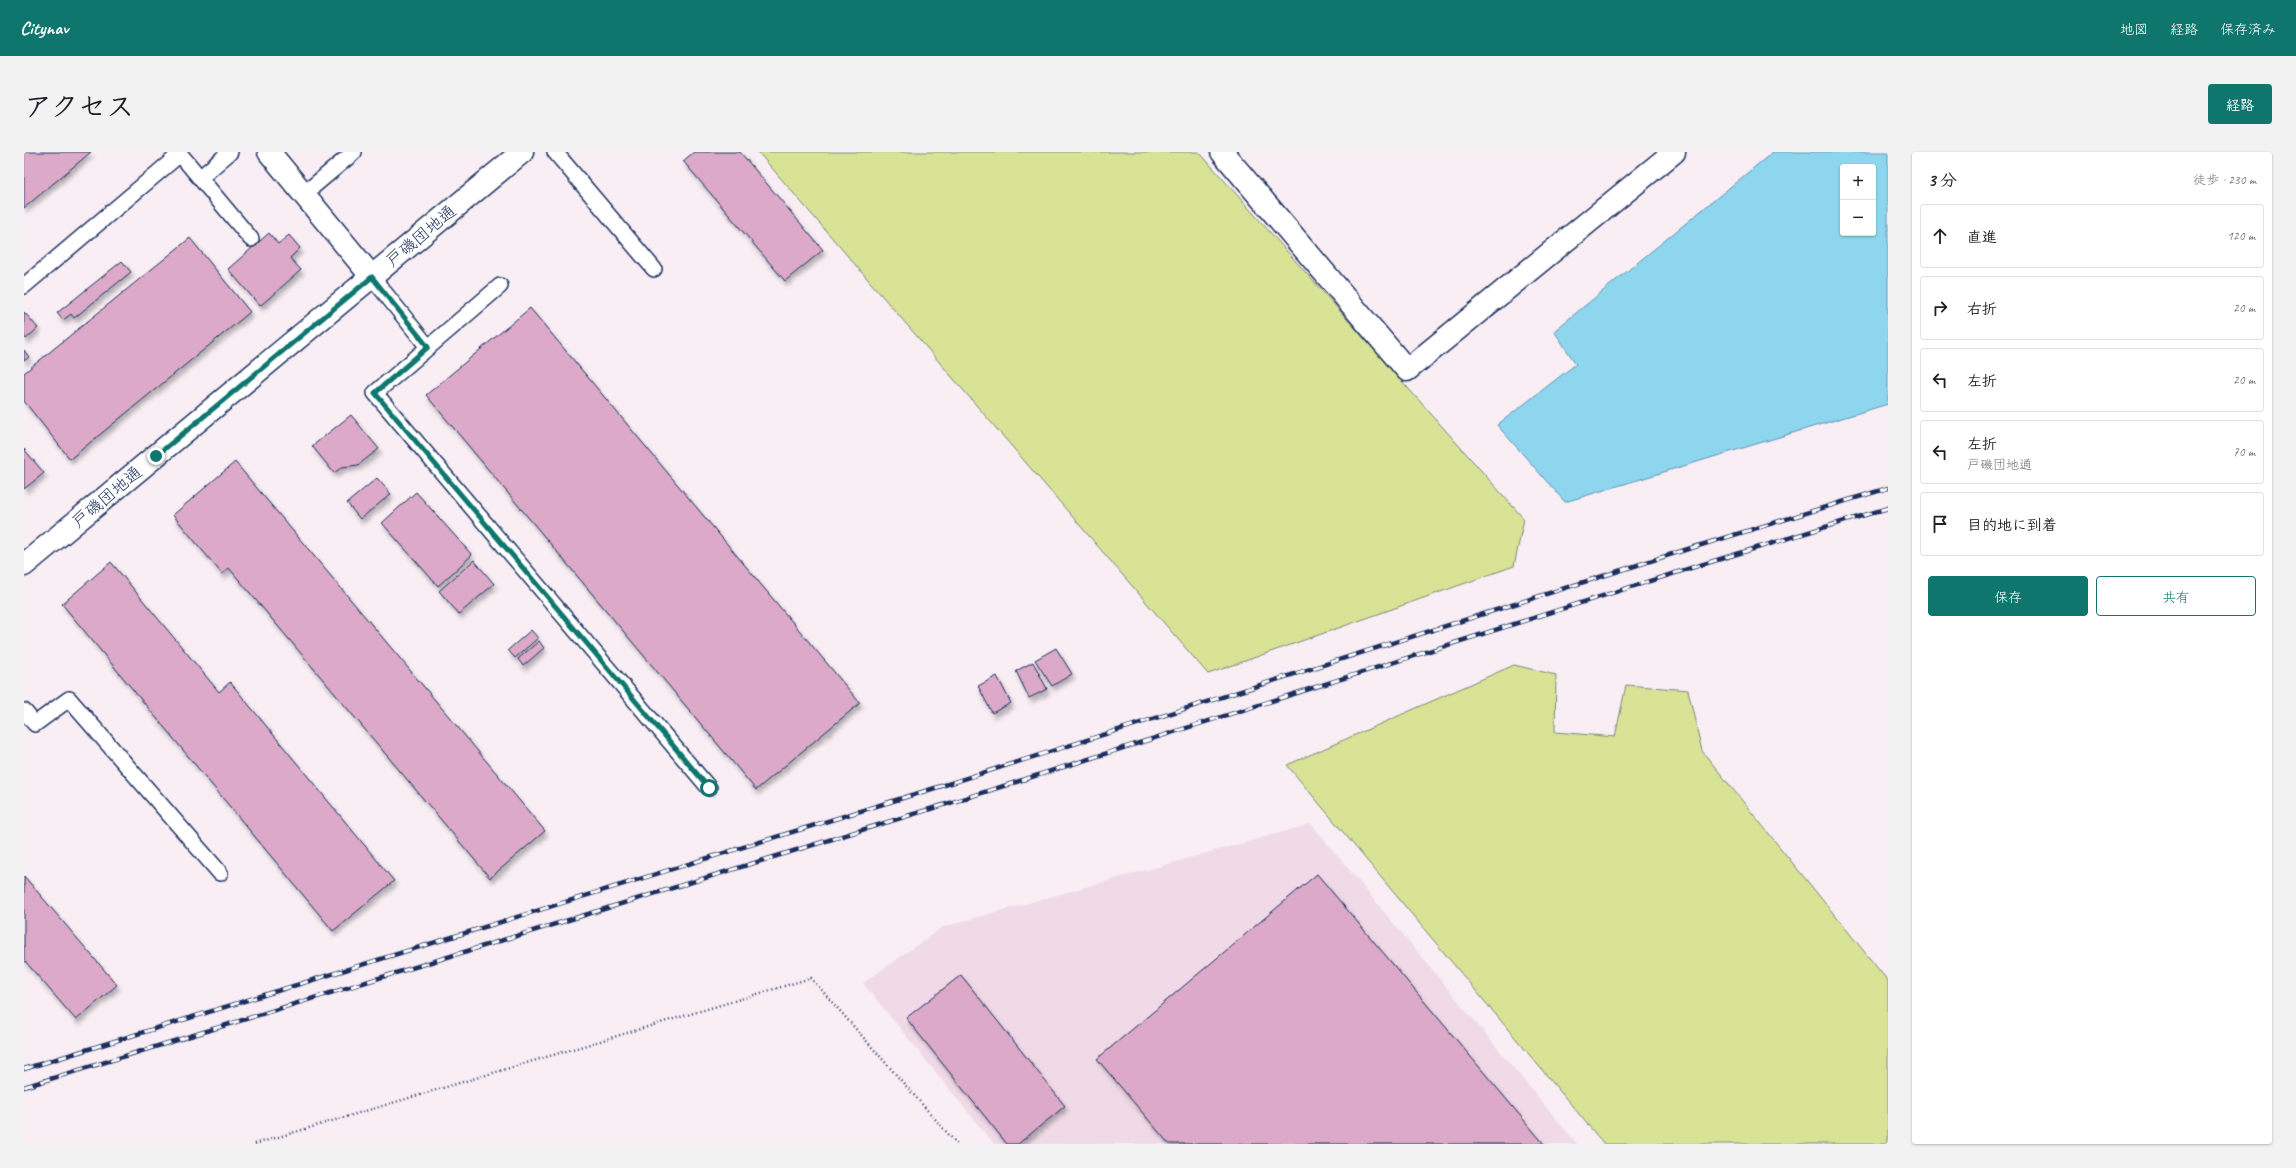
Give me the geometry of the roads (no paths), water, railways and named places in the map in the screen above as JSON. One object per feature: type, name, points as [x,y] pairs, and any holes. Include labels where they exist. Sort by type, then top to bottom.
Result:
[{"type":"street","points":[[269,152],[372,277]]},
{"type":"street","name":"戸磯団地通","points":[[24,565],[522,152]]},
{"type":"street","points":[[1222,152],[1407,370],[1674,152]]},
{"type":"lane","points":[[200,178],[230,152]]},
{"type":"lane","points":[[304,194],[354,152]]},
{"type":"lane","points":[[555,152],[654,269]]},
{"type":"lane","points":[[24,286],[180,154],[251,239]]},
{"type":"lane","points":[[372,277],[428,347]]},
{"type":"lane","points":[[500,286],[375,393],[709,788]]},
{"type":"lane","points":[[24,711],[35,724],[69,699],[220,873]]},
{"type":"water","points":[[1773,152],[1888,152],[1888,404],[1565,502],[1497,425],[1576,364],[1554,331]]},
{"type":"railway","points":[[24,1069],[948,784],[1688,549],[1888,488]]},
{"type":"railway","points":[[24,1087],[953,802],[1694,567],[1888,508]]}]
